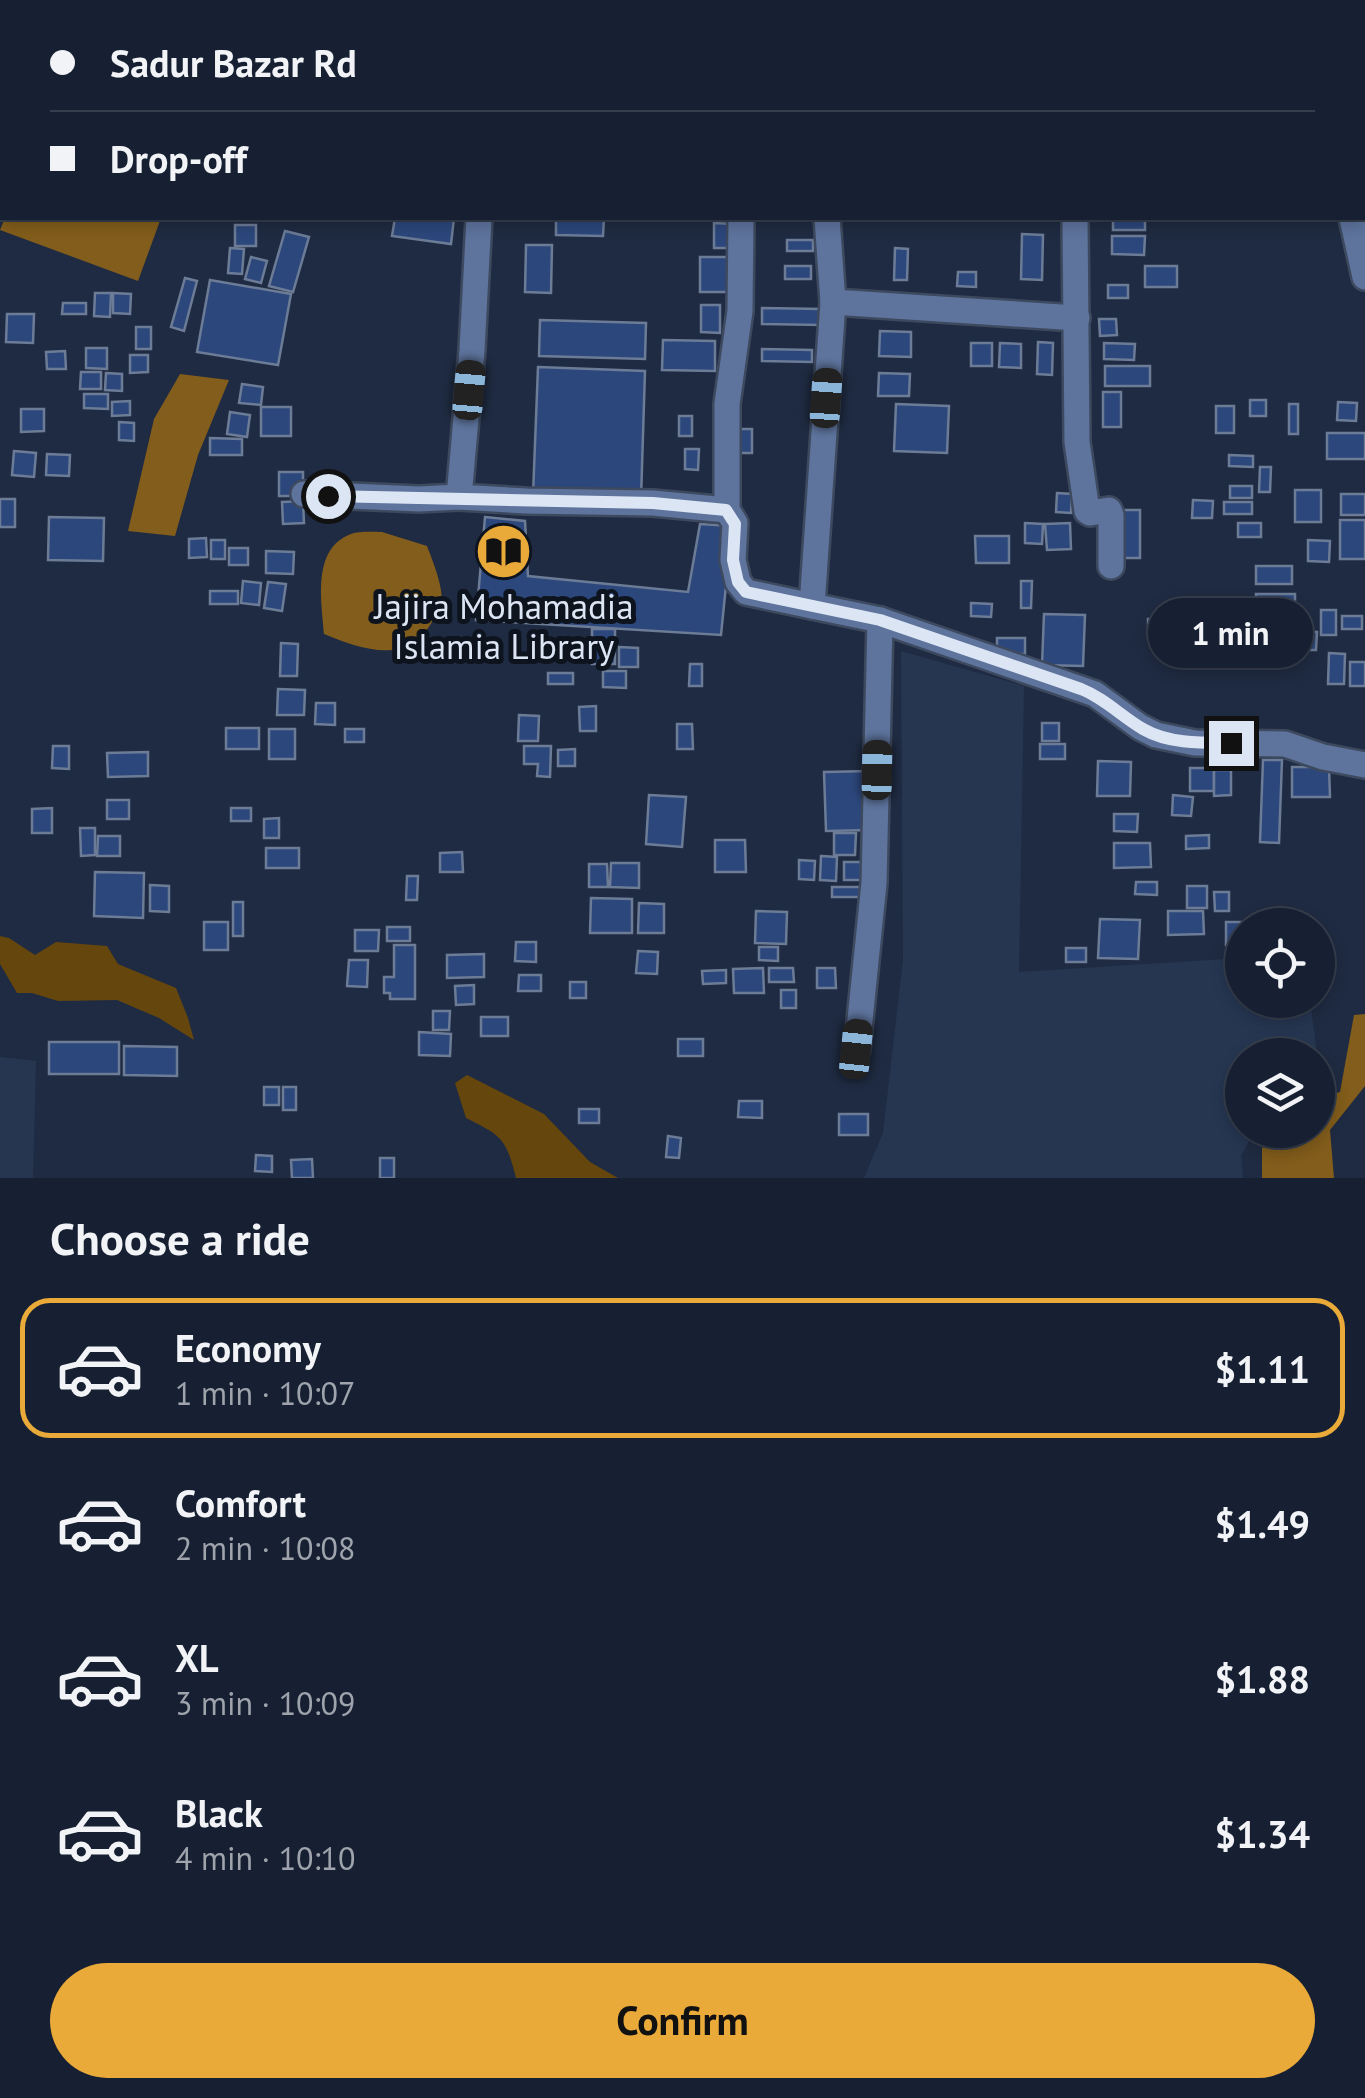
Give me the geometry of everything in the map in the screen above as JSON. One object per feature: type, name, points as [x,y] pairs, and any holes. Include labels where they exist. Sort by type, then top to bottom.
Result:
[{"type":"street","points":[[459,498],[480,220]]},
{"type":"street","points":[[741,220],[740,311],[727,404],[726,510],[735,524],[733,560],[738,582],[746,592],[880,620],[1095,694],[1156,736],[1195,743],[1285,744],[1365,766]]},
{"type":"street","points":[[812,606],[833,302],[828,220]]},
{"type":"street","points":[[1075,220],[1077,442],[1088,511],[1109,510],[1111,515],[1111,566]]},
{"type":"street","points":[[1352,220],[1365,277]]},
{"type":"street","points":[[833,302],[1077,318]]},
{"type":"street","points":[[304,494],[653,503],[726,510]]},
{"type":"street","points":[[856,1049],[874,882],[880,620]]},
{"type":"shaded area","points":[[4,220],[160,220],[138,281],[0,230]]},
{"type":"shaded area","points":[[180,374],[229,380],[198,455],[175,536],[128,531],[154,419]]},
{"type":"shaded area","points":[[382,532],[427,546],[442,600],[423,634],[398,649],[369,649],[324,634],[322,578],[330,551],[338,541],[354,533]]},
{"type":"shaded area","points":[[901,651],[1024,686],[1019,972],[1225,959],[1225,1018],[1312,1018],[1315,1038],[1225,1038],[1225,1148],[1245,1148],[1241,1156],[1243,1178],[864,1178],[883,1133],[903,960]]},
{"type":"shaded area","points":[[0,936],[35,955],[56,942],[107,946],[118,964],[176,988],[194,1040],[159,1018],[117,1000],[58,1001],[17,993],[0,964]]},
{"type":"shaded area","points":[[1365,1014],[1365,1086],[1335,1124],[1335,1093],[1340,1092],[1354,1015]]},
{"type":"shaded area","points":[[0,1057],[36,1061],[33,1178],[0,1178]]},
{"type":"shaded area","points":[[467,1075],[544,1114],[590,1162],[618,1178],[516,1178],[501,1140],[466,1118],[455,1083]]},
{"type":"shaded area","points":[[1262,1148],[1332,1148],[1334,1178],[1262,1178]]},
{"type":"building","points":[[395,220],[454,220],[451,244],[392,236]]},
{"type":"building","points":[[556,220],[604,220],[603,236],[556,235]]},
{"type":"building","points":[[1113,220],[1145,220],[1145,230],[1113,230]]},
{"type":"building","points":[[714,223],[733,224],[733,248],[714,248]]},
{"type":"building","points":[[235,225],[256,225],[256,246],[235,246]]},
{"type":"building","points":[[285,231],[309,237],[293,292],[269,286]]},
{"type":"building","points":[[1022,234],[1043,235],[1042,280],[1021,279]]},
{"type":"building","points":[[1112,236],[1145,236],[1144,255],[1112,254]]},
{"type":"building","points":[[787,240],[813,240],[813,251],[787,251]]},
{"type":"building","points":[[526,245],[552,245],[551,293],[525,292]]},
{"type":"building","points":[[230,248],[244,249],[242,274],[228,273]]},
{"type":"building","points":[[895,248],[908,249],[907,280],[894,280]]},
{"type":"building","points":[[251,257],[267,261],[261,283],[245,279]]},
{"type":"building","points":[[700,257],[730,257],[730,292],[700,292]]},
{"type":"building","points":[[785,266],[811,266],[811,279],[785,279]]},
{"type":"building","points":[[1145,266],[1177,266],[1177,287],[1145,287]]},
{"type":"building","points":[[958,272],[976,272],[976,287],[957,286]]},
{"type":"building","points":[[185,278],[197,281],[184,331],[171,327]]},
{"type":"building","points":[[210,280],[291,294],[278,365],[197,352]]},
{"type":"building","points":[[1108,285],[1128,285],[1128,298],[1108,298]]},
{"type":"building","points":[[95,293],[111,293],[110,317],[94,316]]},
{"type":"building","points":[[113,293],[131,294],[130,314],[113,313]]},
{"type":"building","points":[[63,303],[86,303],[86,314],[62,314]]},
{"type":"building","points":[[701,305],[720,305],[720,333],[701,332]]},
{"type":"building","points":[[762,308],[822,309],[822,325],[762,324]]},
{"type":"building","points":[[7,314],[34,314],[33,343],[6,342]]},
{"type":"building","points":[[1099,319],[1116,319],[1117,335],[1100,336]]},
{"type":"building","points":[[540,320],[646,323],[645,359],[539,356]]},
{"type":"building","points":[[136,327],[151,327],[151,349],[136,349]]},
{"type":"building","points":[[880,331],[911,332],[911,357],[879,356]]},
{"type":"building","points":[[663,340],[715,341],[715,371],[662,370]]},
{"type":"building","points":[[1038,342],[1053,343],[1052,375],[1037,374]]},
{"type":"building","points":[[971,343],[992,343],[992,366],[971,366]]},
{"type":"building","points":[[1000,343],[1021,344],[1021,368],[999,367]]},
{"type":"building","points":[[1104,343],[1135,344],[1134,360],[1104,359]]},
{"type":"building","points":[[86,348],[107,348],[107,369],[86,368]]},
{"type":"building","points":[[762,349],[812,350],[812,362],[762,361]]},
{"type":"building","points":[[65,351],[66,369],[47,369],[46,352]]},
{"type":"building","points":[[130,355],[148,355],[148,372],[130,373]]},
{"type":"building","points":[[1105,366],[1150,366],[1150,386],[1105,386]]},
{"type":"building","points":[[538,367],[645,371],[641,499],[533,495]]},
{"type":"building","points":[[81,372],[101,372],[101,389],[80,389]]},
{"type":"building","points":[[106,373],[122,374],[122,391],[105,390]]},
{"type":"building","points":[[879,373],[910,374],[909,396],[878,396]]},
{"type":"building","points":[[242,384],[263,387],[261,405],[239,403]]},
{"type":"building","points":[[1103,392],[1121,392],[1121,427],[1103,427]]},
{"type":"building","points":[[84,394],[108,394],[108,409],[84,408]]},
{"type":"building","points":[[1250,400],[1266,400],[1266,416],[1250,416]]},
{"type":"building","points":[[130,401],[130,415],[112,416],[112,402]]},
{"type":"building","points":[[1338,402],[1357,403],[1356,421],[1337,420]]},
{"type":"building","points":[[896,404],[949,406],[947,453],[894,451]]},
{"type":"building","points":[[1289,404],[1298,404],[1298,434],[1289,434]]},
{"type":"building","points":[[1216,406],[1234,406],[1234,433],[1216,433]]},
{"type":"building","points":[[261,407],[291,407],[291,436],[261,436]]},
{"type":"building","points":[[21,409],[44,409],[44,431],[21,432]]},
{"type":"building","points":[[230,412],[250,415],[247,437],[227,434]]},
{"type":"building","points":[[679,416],[692,416],[692,436],[679,436]]},
{"type":"building","points":[[119,422],[134,423],[134,441],[119,440]]},
{"type":"building","points":[[738,429],[752,429],[752,453],[738,453]]},
{"type":"building","points":[[1327,433],[1365,433],[1365,459],[1327,459]]},
{"type":"building","points":[[210,438],[242,439],[242,455],[210,455]]},
{"type":"building","points":[[685,449],[699,449],[698,470],[685,469]]},
{"type":"building","points":[[14,451],[36,453],[34,477],[12,475]]},
{"type":"building","points":[[47,454],[70,455],[69,476],[46,475]]},
{"type":"building","points":[[1229,455],[1253,456],[1253,467],[1229,466]]},
{"type":"building","points":[[1260,467],[1271,467],[1270,492],[1259,492]]},
{"type":"building","points":[[279,472],[303,472],[303,496],[279,496]]},
{"type":"building","points":[[1230,486],[1252,486],[1252,498],[1230,498]]},
{"type":"building","points":[[1295,490],[1321,490],[1321,522],[1295,522]]},
{"type":"building","points":[[1057,493],[1072,494],[1071,513],[1056,512]]},
{"type":"building","points":[[1341,494],[1365,494],[1365,515],[1341,515]]},
{"type":"building","points":[[0,499],[15,499],[15,527],[0,527]]},
{"type":"building","points":[[1193,500],[1213,501],[1212,518],[1192,518]]},
{"type":"building","points":[[303,501],[304,523],[283,524],[282,502]]},
{"type":"building","points":[[1224,502],[1252,502],[1252,514],[1224,514]]},
{"type":"building","points":[[1116,510],[1140,510],[1140,558],[1116,558]]},
{"type":"building","points":[[49,517],[104,518],[103,561],[48,560]]},
{"type":"building","name":"Jajira Mohamadia Islamia Library","points":[[485,517],[525,521],[528,576],[688,592],[700,524],[732,526],[721,635],[476,620]]},
{"type":"building","points":[[1340,520],[1365,520],[1365,559],[1340,559]]},
{"type":"building","points":[[1025,523],[1043,524],[1042,544],[1025,543]]},
{"type":"building","points":[[1070,523],[1071,549],[1047,550],[1045,524]]},
{"type":"building","points":[[1238,523],[1261,523],[1261,537],[1238,537]]},
{"type":"building","points":[[975,536],[1009,536],[1009,563],[976,563]]},
{"type":"building","points":[[206,538],[207,557],[189,558],[189,539]]},
{"type":"building","points":[[211,540],[225,540],[225,559],[211,559]]},
{"type":"building","points":[[1308,540],[1330,541],[1329,562],[1308,561]]},
{"type":"building","points":[[229,548],[248,548],[248,565],[229,565]]},
{"type":"building","points":[[266,551],[294,552],[293,574],[266,573]]},
{"type":"building","points":[[1256,566],[1292,566],[1292,584],[1256,584]]},
{"type":"building","points":[[243,581],[261,583],[259,605],[241,603]]},
{"type":"building","points":[[1021,581],[1032,581],[1031,608],[1021,608]]},
{"type":"building","points":[[268,582],[286,584],[282,611],[264,608]]},
{"type":"building","points":[[210,591],[238,591],[238,604],[210,604]]},
{"type":"building","points":[[1256,594],[1295,594],[1295,622],[1256,622]]},
{"type":"building","points":[[1227,599],[1250,599],[1250,610],[1227,610]]},
{"type":"building","points":[[971,603],[992,604],[991,617],[971,616]]},
{"type":"building","points":[[1321,610],[1336,610],[1336,635],[1321,635]]},
{"type":"building","points":[[1044,614],[1085,615],[1083,666],[1042,665]]},
{"type":"building","points":[[1342,616],[1362,616],[1362,629],[1342,629]]},
{"type":"building","points":[[1148,619],[1176,619],[1176,637],[1148,637]]},
{"type":"building","points":[[592,629],[615,629],[615,664],[592,664]]},
{"type":"building","points":[[1298,631],[1317,632],[1316,650],[1298,650]]},
{"type":"building","points":[[997,638],[1025,638],[1025,654],[997,654]]},
{"type":"building","points":[[281,643],[298,644],[297,676],[280,676]]},
{"type":"building","points":[[619,647],[638,648],[638,667],[619,667]]},
{"type":"building","points":[[1329,653],[1345,654],[1344,684],[1328,684]]},
{"type":"building","points":[[1350,662],[1365,662],[1365,686],[1350,686]]},
{"type":"building","points":[[690,664],[702,664],[702,686],[689,686]]},
{"type":"building","points":[[603,671],[626,671],[626,688],[603,687]]},
{"type":"building","points":[[548,673],[573,673],[573,684],[548,684]]},
{"type":"building","points":[[278,689],[305,690],[304,715],[277,715]]},
{"type":"building","points":[[316,703],[335,703],[335,725],[315,724]]},
{"type":"building","points":[[596,706],[596,731],[580,731],[579,707]]},
{"type":"building","points":[[519,715],[539,716],[538,741],[518,741]]},
{"type":"building","points":[[1042,723],[1059,723],[1059,741],[1042,741]]},
{"type":"building","points":[[677,724],[692,724],[693,749],[677,749]]},
{"type":"building","points":[[226,728],[259,728],[259,749],[226,749]]},
{"type":"building","points":[[269,729],[295,729],[295,759],[269,759]]},
{"type":"building","points":[[345,729],[364,729],[364,742],[345,742]]},
{"type":"building","points":[[1040,744],[1065,744],[1065,759],[1040,759]]},
{"type":"building","points":[[53,746],[69,746],[69,769],[52,768]]},
{"type":"building","points":[[524,746],[551,746],[550,777],[537,776],[538,764],[524,764]]},
{"type":"building","points":[[575,749],[575,766],[558,766],[558,750]]},
{"type":"building","points":[[148,752],[148,776],[108,777],[107,753]]},
{"type":"building","points":[[1263,760],[1282,760],[1279,843],[1260,842]]},
{"type":"building","points":[[1098,761],[1131,762],[1130,796],[1097,796]]},
{"type":"building","points":[[1292,767],[1329,767],[1330,797],[1292,797]]},
{"type":"building","points":[[1190,768],[1214,768],[1214,791],[1190,791]]},
{"type":"building","points":[[1214,770],[1231,770],[1231,795],[1214,796]]},
{"type":"building","points":[[870,771],[872,830],[826,831],[824,772]]},
{"type":"building","points":[[649,795],[686,797],[682,847],[646,844]]},
{"type":"building","points":[[1173,795],[1193,797],[1191,816],[1172,815]]},
{"type":"building","points":[[107,800],[129,800],[129,819],[107,819]]},
{"type":"building","points":[[52,808],[52,833],[32,833],[32,809]]},
{"type":"building","points":[[231,808],[251,808],[251,821],[231,821]]},
{"type":"building","points":[[1114,814],[1138,814],[1137,832],[1114,831]]},
{"type":"building","points":[[279,818],[279,838],[264,838],[264,819]]},
{"type":"building","points":[[80,828],[95,828],[95,855],[81,856]]},
{"type":"building","points":[[834,833],[856,833],[855,855],[834,855]]},
{"type":"building","points":[[1209,835],[1209,848],[1186,849],[1186,836]]},
{"type":"building","points":[[98,836],[120,836],[120,856],[97,856]]},
{"type":"building","points":[[715,840],[745,840],[746,872],[715,872]]},
{"type":"building","points":[[1114,843],[1150,843],[1151,867],[1114,868]]},
{"type":"building","points":[[266,848],[299,848],[299,868],[266,868]]},
{"type":"building","points":[[462,852],[463,872],[440,872],[440,853]]},
{"type":"building","points":[[821,856],[837,857],[836,881],[820,880]]},
{"type":"building","points":[[799,860],[815,861],[814,880],[799,879]]},
{"type":"building","points":[[844,862],[861,862],[861,880],[844,880]]},
{"type":"building","points":[[611,863],[639,863],[639,888],[610,887]]},
{"type":"building","points":[[589,864],[607,864],[608,887],[589,887]]},
{"type":"building","points":[[95,872],[144,873],[143,918],[94,916]]},
{"type":"building","points":[[407,876],[418,876],[417,900],[406,900]]},
{"type":"building","points":[[1136,882],[1157,882],[1157,895],[1135,894]]},
{"type":"building","points":[[150,885],[169,886],[169,912],[150,911]]},
{"type":"building","points":[[1187,886],[1207,886],[1207,908],[1187,908]]},
{"type":"building","points":[[832,887],[869,887],[869,897],[832,897]]},
{"type":"building","points":[[1214,892],[1229,892],[1229,908],[1215,911]]},
{"type":"building","points":[[591,898],[632,899],[632,933],[590,933]]},
{"type":"building","points":[[233,902],[243,902],[243,936],[233,936]]},
{"type":"building","points":[[639,903],[664,904],[664,933],[638,933]]},
{"type":"building","points":[[756,911],[787,912],[786,944],[755,943]]},
{"type":"building","points":[[1168,911],[1203,911],[1204,934],[1168,935]]},
{"type":"building","points":[[1100,919],[1140,920],[1138,959],[1098,958]]},
{"type":"building","points":[[204,922],[228,922],[228,950],[204,950]]},
{"type":"building","points":[[387,927],[410,927],[410,941],[387,941]]},
{"type":"building","points":[[355,930],[379,930],[378,951],[355,951]]},
{"type":"building","points":[[516,942],[536,942],[536,962],[515,961]]},
{"type":"building","points":[[394,945],[415,945],[415,999],[390,999],[390,993],[384,993],[384,977],[394,977]]},
{"type":"building","points":[[759,947],[778,947],[778,961],[759,960]]},
{"type":"building","points":[[1066,948],[1086,948],[1086,962],[1066,962]]},
{"type":"building","points":[[638,951],[658,952],[657,974],[636,973]]},
{"type":"building","points":[[484,954],[484,977],[447,978],[447,955]]},
{"type":"building","points":[[349,960],[368,960],[367,987],[347,986]]},
{"type":"building","points":[[763,968],[764,993],[734,993],[733,969]]},
{"type":"building","points":[[769,968],[793,968],[794,982],[769,982]]},
{"type":"building","points":[[817,968],[835,968],[836,988],[817,988]]},
{"type":"building","points":[[726,970],[726,983],[703,984],[702,971]]},
{"type":"building","points":[[519,975],[541,975],[541,991],[518,991]]},
{"type":"building","points":[[570,982],[586,982],[586,998],[570,998]]},
{"type":"building","points":[[474,985],[474,1004],[456,1005],[455,986]]},
{"type":"building","points":[[781,990],[796,990],[796,1008],[781,1008]]},
{"type":"building","points":[[433,1011],[450,1011],[449,1030],[433,1030]]},
{"type":"building","points":[[481,1017],[508,1017],[508,1036],[481,1036]]},
{"type":"building","points":[[419,1032],[451,1034],[450,1056],[419,1055]]},
{"type":"building","points":[[678,1039],[703,1039],[703,1056],[678,1056]]},
{"type":"building","points":[[49,1042],[119,1042],[119,1074],[49,1074]]},
{"type":"building","points":[[124,1046],[177,1047],[177,1076],[124,1075]]},
{"type":"building","points":[[264,1087],[279,1087],[279,1105],[264,1105]]},
{"type":"building","points":[[283,1087],[296,1087],[296,1110],[283,1110]]},
{"type":"building","points":[[739,1101],[762,1101],[762,1118],[738,1117]]},
{"type":"building","points":[[579,1109],[599,1109],[599,1123],[579,1123]]},
{"type":"building","points":[[839,1114],[868,1114],[868,1135],[839,1135]]},
{"type":"building","points":[[668,1136],[681,1138],[679,1158],[666,1157]]},
{"type":"building","points":[[256,1155],[272,1156],[272,1172],[255,1171]]},
{"type":"building","points":[[380,1158],[394,1158],[394,1178],[380,1178]]},
{"type":"building","points":[[312,1159],[313,1178],[292,1178],[291,1160]]},
{"type":"place","name":"Jajira Mohamadia Islamia Library","points":[[504,551]]},
{"type":"route","points":[[328,496],[653,503],[726,510],[735,524],[733,560],[738,582],[746,592],[880,620],[1081,689],[1095,694],[1156,736],[1195,743],[1231,743]]}]
